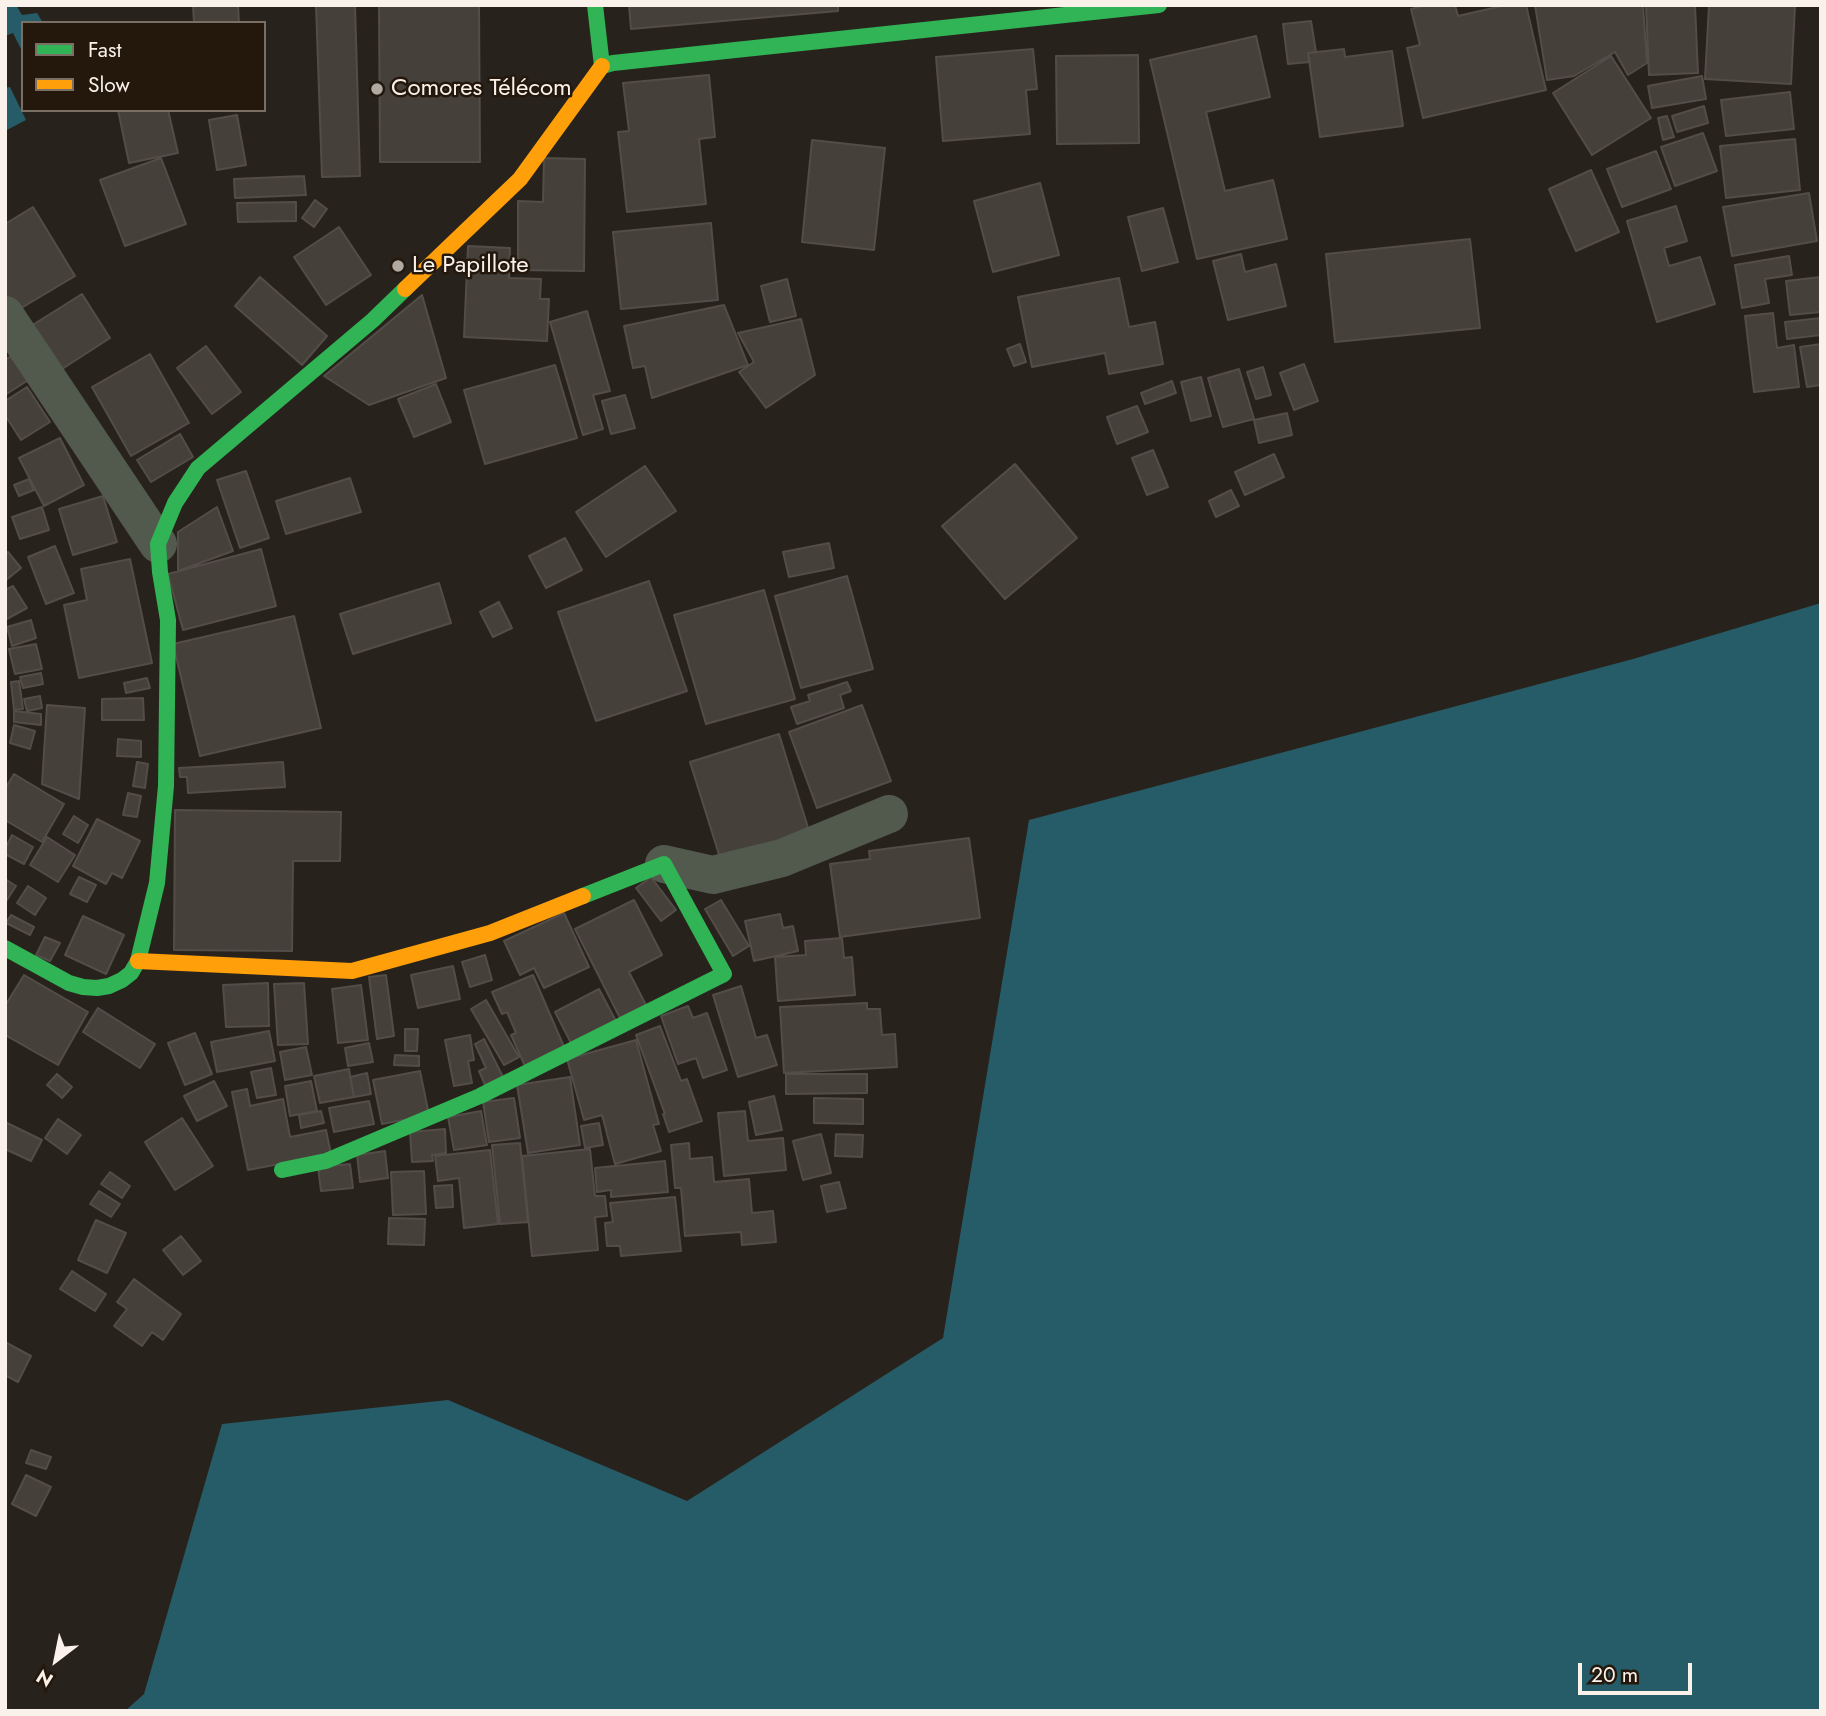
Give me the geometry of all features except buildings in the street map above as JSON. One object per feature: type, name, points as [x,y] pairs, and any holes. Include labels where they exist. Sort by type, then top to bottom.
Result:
[{"type":"street","points":[[595,5],[602,66]]},
{"type":"street","points":[[5,948],[69,983],[83,987],[109,986],[131,973],[138,961],[157,883],[166,786],[168,620],[158,544],[174,503],[198,468],[373,320],[520,179],[602,66],[1159,5]]},
{"type":"street","points":[[5,315],[158,544]]},
{"type":"street","points":[[138,961],[352,971],[490,933],[664,864],[713,875],[782,858],[889,814]]},
{"type":"street","points":[[282,1170],[326,1161],[481,1097],[724,974],[664,864]]},
{"type":"water","points":[[5,5],[16,5],[22,15],[37,13],[42,21],[21,21],[21,49],[13,33],[5,36]]},
{"type":"water","points":[[10,87],[26,120],[5,131],[5,88]]},
{"type":"water","points":[[1821,603],[1821,1711],[125,1711],[144,1694],[222,1424],[448,1400],[687,1501],[943,1338],[1029,820],[1633,659]]},
{"type":"traffic: fast","points":[[595,5],[602,66],[1159,5]]},
{"type":"traffic: fast","points":[[5,948],[69,983],[83,987],[109,986],[131,973],[138,961],[157,883],[166,786],[168,620],[158,544],[175,503],[198,468],[373,320],[405,289]]},
{"type":"traffic: fast","points":[[282,1170],[326,1161],[480,1096],[724,974],[664,864],[583,896]]},
{"type":"traffic: slow","points":[[405,289],[520,179],[602,66]]},
{"type":"traffic: slow","points":[[138,961],[352,971],[490,933],[583,896]]},
{"type":"place","name":"Comores Télécom","points":[[377,89]]},
{"type":"place","name":"Le Papillote","points":[[398,266]]}]
